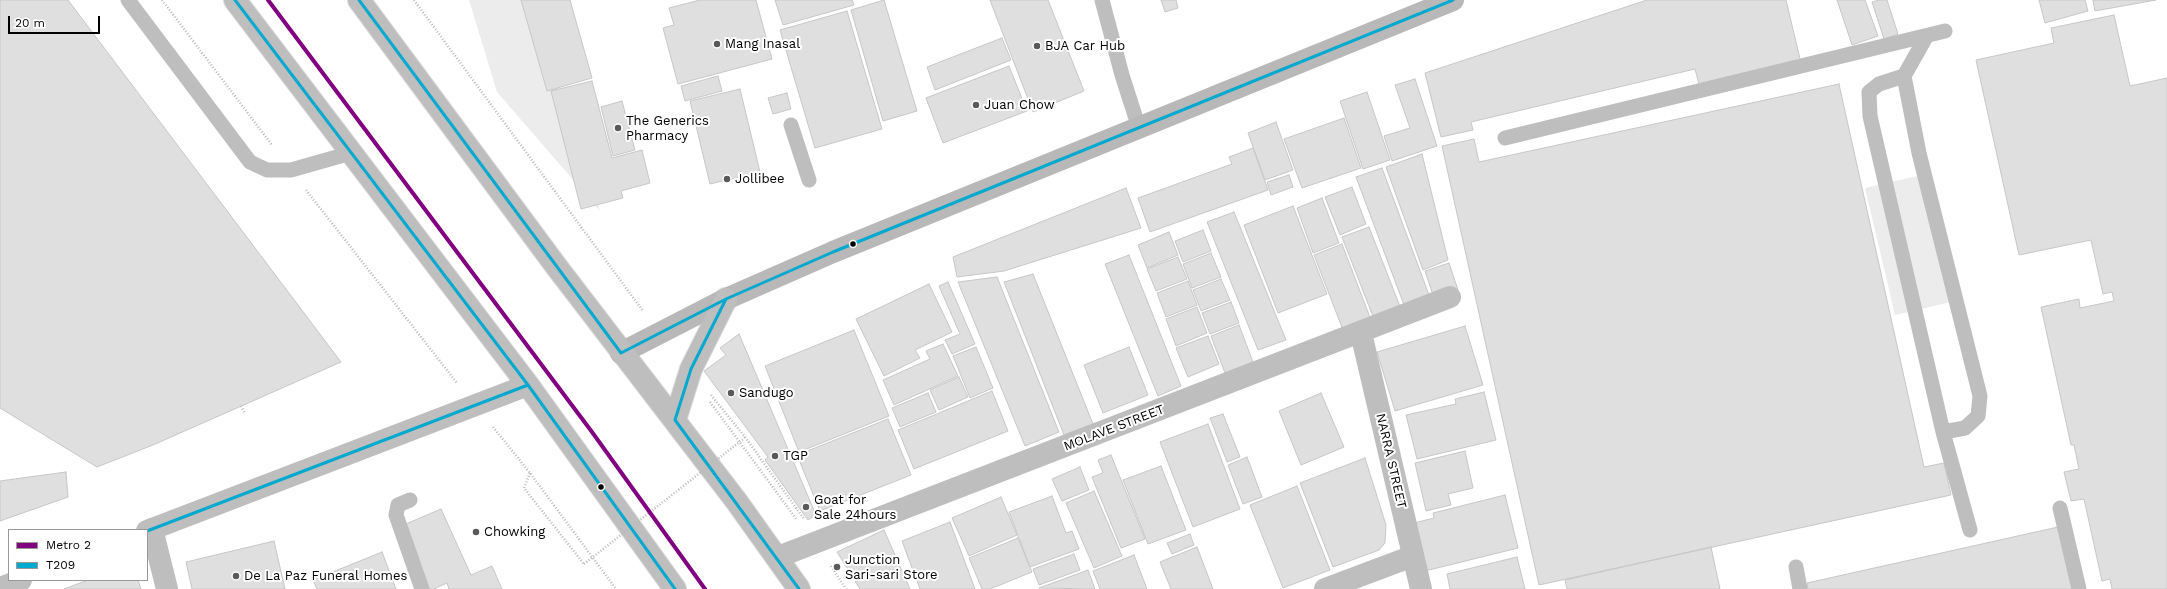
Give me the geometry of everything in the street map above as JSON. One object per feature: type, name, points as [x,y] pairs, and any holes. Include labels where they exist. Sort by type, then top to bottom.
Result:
[{"type":"main road","points":[[235,0],[528,385],[676,589]]},
{"type":"main road","points":[[359,0],[621,353],[675,420],[778,558],[799,589]]},
{"type":"main road","points":[[621,353],[726,299],[833,252],[1452,0]]},
{"type":"main road","name":"MOLAVE STREET","points":[[778,558],[1361,333],[1450,297]]},
{"type":"main road","points":[[675,420],[689,377],[726,299]]},
{"type":"main road","name":"NARRA STREET","points":[[1361,333],[1421,589]]},
{"type":"main road","points":[[167,589],[150,530],[528,385]]},
{"type":"main road","points":[[1325,589],[1413,556]]},
{"type":"main road","points":[[0,588],[18,581]]},
{"type":"lane","points":[[128,0],[250,162],[267,170],[291,170],[351,153]]},
{"type":"lane","points":[[1102,0],[1122,75],[1139,128]]},
{"type":"lane","points":[[1505,138],[1926,37],[1945,31]]},
{"type":"lane","points":[[1926,37],[1904,76],[1919,153],[1980,396],[1978,416],[1965,428],[1944,432]]},
{"type":"lane","points":[[1904,76],[1879,84],[1869,92],[1869,109],[1944,432],[1970,530]]},
{"type":"lane","points":[[791,125],[809,180]]},
{"type":"lane","points":[[410,500],[398,505],[396,515],[422,589]]},
{"type":"lane","points":[[2060,508],[2079,589]]},
{"type":"lane","points":[[1796,566],[1800,589]]},
{"type":"path","points":[[162,0],[291,170],[530,473],[616,589]]},
{"type":"path","points":[[414,0],[659,333]]},
{"type":"path","points":[[689,377],[815,543],[846,589]]},
{"type":"path","points":[[712,395],[799,512],[795,516]]},
{"type":"path","points":[[241,406],[245,414]]},
{"type":"path","points":[[530,473],[524,488],[584,564],[745,438]]},
{"type":"shaded area","points":[[469,0],[530,0],[600,211],[497,92]]},
{"type":"shaded area","points":[[1930,173],[1960,300],[1895,315],[1865,188]]},
{"type":"building","points":[[0,0],[68,0],[341,362],[153,445],[97,467],[0,408]]},
{"type":"building","points":[[521,0],[570,0],[592,78],[547,91]]},
{"type":"building","name":"Mang Inasal","points":[[700,0],[756,0],[772,59],[678,84],[663,28],[674,25],[669,8]]},
{"type":"building","points":[[775,0],[852,0],[854,5],[783,25]]},
{"type":"building","points":[[884,0],[917,111],[883,121],[851,10]]},
{"type":"building","name":"BJA Car Hub","points":[[990,0],[1048,0],[1084,91],[1033,112]]},
{"type":"building","points":[[1161,0],[1176,0],[1178,8],[1165,12]]},
{"type":"building","points":[[1647,0],[1786,0],[1801,63],[1700,88],[1695,69],[1471,122],[1473,130],[1441,137],[1425,73]]},
{"type":"building","points":[[1837,0],[1865,0],[1878,36],[1852,45]]},
{"type":"building","points":[[1887,0],[1898,34],[1884,39],[1872,2]]},
{"type":"building","points":[[2039,0],[2085,0],[2088,11],[2045,23]]},
{"type":"building","points":[[2093,0],[2156,0],[2095,11]]},
{"type":"building","points":[[847,11],[882,129],[815,148],[780,30]]},
{"type":"building","points":[[2114,15],[2130,86],[2167,78],[2167,589],[2112,589],[2110,579],[2102,581],[2084,499],[2071,501],[2064,472],[2079,469],[2074,445],[2071,445],[2041,307],[2079,299],[2080,308],[2114,301],[2112,292],[2103,294],[2091,240],[2019,255],[1976,60],[2054,43],[2051,28]]},
{"type":"building","points":[[1002,38],[1011,60],[935,90],[927,67]]},
{"type":"building","name":"Juan Chow","points":[[1009,66],[1027,111],[943,143],[926,98]]},
{"type":"building","points":[[718,76],[722,91],[685,101],[681,86]]},
{"type":"building","points":[[1415,79],[1437,146],[1392,161],[1384,136],[1410,128],[1395,85]]},
{"type":"building","points":[[592,81],[612,158],[642,150],[650,183],[621,191],[623,198],[581,209],[551,91]]},
{"type":"building","points":[[1839,84],[1924,467],[1944,463],[1951,495],[1539,585],[1442,146],[1474,139],[1479,162]]},
{"type":"building","points":[[740,89],[760,172],[710,184],[690,101]]},
{"type":"building","points":[[1367,92],[1390,160],[1363,169],[1340,101]]},
{"type":"building","points":[[787,93],[791,109],[773,114],[768,98]]},
{"type":"building","name":"The Generics Pharmacy","points":[[622,101],[635,150],[613,156],[601,107]]},
{"type":"building","points":[[1344,118],[1361,168],[1302,188],[1284,139]]},
{"type":"building","points":[[1276,122],[1293,170],[1265,180],[1248,133]]},
{"type":"building","points":[[1253,148],[1268,190],[1150,232],[1138,198],[1232,164],[1229,157]]},
{"type":"building","points":[[1422,154],[1448,260],[1423,270],[1386,167]]},
{"type":"building","points":[[1382,168],[1429,295],[1404,305],[1356,177]]},
{"type":"building","points":[[1289,175],[1293,187],[1271,195],[1267,182]]},
{"type":"building","points":[[1352,187],[1366,224],[1340,235],[1325,197]]},
{"type":"building","points":[[1126,188],[1141,228],[1004,271],[957,277],[953,257]]},
{"type":"building","points":[[1322,198],[1339,243],[1313,253],[1297,208]]},
{"type":"building","points":[[1293,206],[1327,294],[1278,313],[1244,225]]},
{"type":"building","points":[[1234,212],[1286,340],[1258,350],[1207,222]]},
{"type":"building","points":[[1369,227],[1401,309],[1374,319],[1342,237]]},
{"type":"building","points":[[1203,230],[1211,251],[1183,262],[1175,241]]},
{"type":"building","points":[[1169,232],[1178,255],[1147,268],[1138,245]]},
{"type":"building","points":[[1342,244],[1371,320],[1343,330],[1314,255]]},
{"type":"building","points":[[1211,253],[1221,277],[1192,288],[1183,264]]},
{"type":"building","points":[[1129,255],[1181,386],[1158,396],[1105,264]]},
{"type":"building","points":[[1178,257],[1187,279],[1156,291],[1147,269]]},
{"type":"building","points":[[1449,263],[1459,293],[1435,301],[1425,271]]},
{"type":"building","points":[[1033,274],[1093,424],[1064,435],[1004,282]]},
{"type":"building","points":[[997,277],[1059,432],[1025,446],[958,282]]},
{"type":"building","points":[[1221,279],[1230,300],[1201,311],[1193,290]]},
{"type":"building","points":[[1188,281],[1197,305],[1166,317],[1157,293]]},
{"type":"building","points":[[948,282],[975,344],[952,354],[945,340],[960,334],[939,286]]},
{"type":"building","points":[[929,284],[952,332],[915,350],[920,358],[884,376],[856,319]]},
{"type":"building","points":[[1231,302],[1239,323],[1210,334],[1202,313]]},
{"type":"building","points":[[1197,307],[1207,333],[1176,346],[1166,319]]},
{"type":"building","points":[[1239,325],[1253,362],[1225,373],[1211,336]]},
{"type":"building","points":[[1465,326],[1483,385],[1395,411],[1377,352]]},
{"type":"building","points":[[854,330],[889,416],[799,452],[765,366]]},
{"type":"building","points":[[739,334],[816,515],[808,520],[765,460],[768,457],[704,371],[726,355],[720,348]]},
{"type":"building","points":[[1208,336],[1219,364],[1188,377],[1176,348]]},
{"type":"building","points":[[943,344],[958,376],[894,405],[883,380],[930,359],[926,351]]},
{"type":"building","points":[[976,347],[993,388],[970,398],[953,356]]},
{"type":"building","points":[[1129,347],[1148,395],[1103,413],[1084,365]]},
{"type":"building","points":[[959,377],[968,397],[939,410],[930,390]]},
{"type":"building","points":[[992,391],[1008,431],[914,469],[898,430]]},
{"type":"building","points":[[1484,392],[1496,440],[1417,459],[1406,415],[1456,404],[1455,399]]},
{"type":"building","points":[[928,393],[936,412],[900,427],[892,408]]},
{"type":"building","points":[[1321,393],[1344,447],[1301,465],[1279,411]]},
{"type":"building","points":[[1223,414],[1240,457],[1227,462],[1210,418]]},
{"type":"building","points":[[888,419],[911,475],[820,511],[797,455]]},
{"type":"building","points":[[1208,424],[1240,509],[1193,527],[1160,442]]},
{"type":"building","points":[[1465,451],[1473,488],[1448,494],[1451,505],[1426,511],[1415,463]]},
{"type":"building","points":[[1111,455],[1145,539],[1121,548],[1092,477],[1103,473],[1098,460]]},
{"type":"building","points":[[1247,457],[1262,497],[1243,504],[1228,465]]},
{"type":"building","points":[[1365,458],[1386,525],[1385,543],[1379,550],[1333,567],[1300,483]]},
{"type":"building","points":[[1161,466],[1186,530],[1148,544],[1123,480]]},
{"type":"building","points":[[1080,467],[1089,490],[1062,501],[1052,479]]},
{"type":"building","points":[[66,472],[68,497],[0,521],[0,481]]},
{"type":"building","points":[[1297,486],[1330,570],[1283,588],[1250,505]]},
{"type":"building","points":[[1094,491],[1122,556],[1094,568],[1066,503]]},
{"type":"building","points":[[1505,495],[1518,548],[1425,571],[1414,523],[1434,518],[1433,513]]},
{"type":"building","points":[[1052,496],[1066,533],[1072,531],[1079,549],[1030,567],[1009,512]]},
{"type":"building","points":[[1001,497],[1017,535],[969,556],[952,518]]},
{"type":"building","points":[[441,509],[471,575],[492,566],[502,589],[449,589],[447,583],[434,589],[428,589],[401,526]]},
{"type":"building","points":[[950,522],[975,589],[920,589],[902,541]]},
{"type":"building","points":[[2058,527],[2073,589],[1808,589],[1807,583]]},
{"type":"building","points":[[884,530],[910,589],[860,589],[837,552]]},
{"type":"building","points":[[1190,534],[1194,545],[1172,554],[1167,543]]},
{"type":"building","points":[[1018,538],[1032,572],[990,589],[982,589],[969,558]]},
{"type":"building","name":"De La Paz Funeral Homes","points":[[274,541],[285,589],[192,589],[186,562]]},
{"type":"building","points":[[1197,547],[1213,589],[1171,589],[1160,562]]},
{"type":"building","points":[[1711,547],[1720,589],[1567,589],[1565,580]]},
{"type":"building","points":[[382,552],[396,589],[317,589],[313,580]]},
{"type":"building","points":[[1074,554],[1080,570],[1039,585],[1033,569]]},
{"type":"building","points":[[1134,555],[1147,589],[1100,589],[1093,571]]},
{"type":"building","points":[[1517,557],[1525,589],[1450,589],[1447,574]]},
{"type":"building","points":[[1088,570],[1095,589],[1039,588]]},
{"type":"building","points":[[85,581],[138,581],[141,589],[64,589]]},
{"type":"metro line","name":"2","points":[[268,0],[592,432],[705,589]]},
{"type":"transit line","name":"T209","points":[[235,0],[528,385],[675,589]]},
{"type":"transit line","name":"T209","points":[[359,0],[621,353],[726,299],[833,252],[1453,0]]},
{"type":"transit line","name":"T209","points":[[726,299],[691,369],[675,420],[799,589]]},
{"type":"transit line","name":"T209","points":[[148,531],[528,385]]},
{"type":"place","name":"Mang Inasal","points":[[717,44]]},
{"type":"place","name":"BJA Car Hub","points":[[1037,46]]},
{"type":"place","name":"Juan Chow","points":[[976,105]]},
{"type":"place","name":"The Generics Pharmacy","points":[[618,128]]},
{"type":"place","name":"Jollibee","points":[[727,179]]},
{"type":"place","name":"Sandugo","points":[[731,393]]},
{"type":"place","name":"TGP","points":[[775,456]]},
{"type":"place","name":"Goat for Sale 24hours","points":[[806,507]]},
{"type":"place","name":"Chowking","points":[[476,532]]},
{"type":"place","name":"Junction Sari-sari Store","points":[[837,567]]},
{"type":"place","name":"De La Paz Funeral Homes","points":[[236,576]]}]
